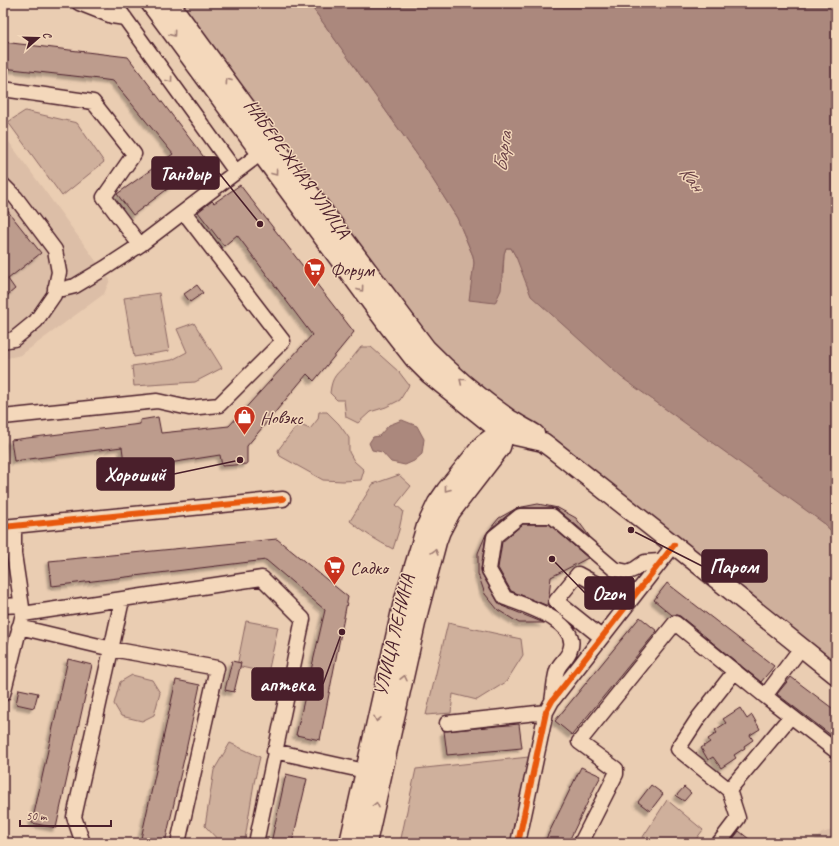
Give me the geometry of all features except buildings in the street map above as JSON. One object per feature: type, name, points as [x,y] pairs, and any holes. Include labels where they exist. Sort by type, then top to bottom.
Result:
[{"type":"main road","name":"НАБЕРЕЖНАЯ УЛИЦА","points":[[150,3],[426,348],[448,370],[492,406],[551,448],[674,544],[836,675]]},
{"type":"main road","name":"НАБЕРЕЖНАЯ УЛИЦА","points":[[170,3],[267,149],[389,327],[414,359],[467,407],[491,424],[516,436],[534,437]]},
{"type":"main road","points":[[492,406],[503,419],[505,431]]},
{"type":"main road","name":"УЛИЦА ЛЕНИНА","points":[[467,407],[478,427],[479,438],[477,448],[472,459]]},
{"type":"main road","name":"УЛИЦА ЛЕНИНА","points":[[349,843],[402,606],[426,526],[437,503],[483,444],[491,437],[505,431],[504,440],[496,454]]},
{"type":"main road","name":"УЛИЦА ЛЕНИНА","points":[[367,843],[419,610],[441,532],[451,512],[496,454],[510,443],[534,437]]},
{"type":"street","points":[[79,3],[112,16],[125,18]]},
{"type":"street","points":[[114,3],[236,172]]},
{"type":"street","points":[[3,89],[92,102],[134,154],[104,197],[140,245]]},
{"type":"street","points":[[56,288],[63,289],[75,286],[140,245],[267,149]]},
{"type":"street","points":[[3,185],[21,204],[55,250],[59,272],[54,295],[36,321],[14,339],[3,341]]},
{"type":"street","points":[[3,417],[157,401],[189,408],[219,405],[283,341],[184,212]]},
{"type":"street","points":[[3,694],[21,615],[14,554],[9,527],[283,499]]},
{"type":"street","points":[[518,843],[557,669],[570,651],[572,642],[570,634],[566,628],[536,610],[505,598],[488,570],[494,537],[520,516],[552,516],[614,569],[628,572],[635,570],[645,562],[660,561]]},
{"type":"street","points":[[446,723],[549,707],[601,637],[674,544]]},
{"type":"street","points":[[601,637],[556,601],[578,574],[599,586],[620,591],[637,591]]},
{"type":"street","points":[[21,615],[262,578],[303,619],[274,750],[256,843]]},
{"type":"street","points":[[83,843],[74,817],[122,600]]},
{"type":"street","points":[[3,606],[21,615],[112,649],[217,668],[178,843]]},
{"type":"street","points":[[581,843],[616,774],[616,769],[579,742],[675,623],[836,751]]},
{"type":"street","points":[[765,696],[801,648]]},
{"type":"street","points":[[719,843],[738,818],[729,790],[678,749],[699,717],[735,671]]},
{"type":"street","points":[[729,790],[791,716]]},
{"type":"street","points":[[274,750],[365,771]]},
{"type":"shaded area","points":[[177,3],[309,3],[418,156],[457,218],[473,256],[474,263],[470,300],[503,278],[504,254],[506,248],[511,248],[516,257],[825,524],[836,537],[836,664],[513,416],[435,350]]},
{"type":"shaded area","points":[[25,111],[77,123],[104,162],[62,196],[8,122]]},
{"type":"shaded area","points":[[3,139],[9,142],[110,280],[104,294],[21,355],[3,359]]},
{"type":"shaded area","points":[[159,293],[169,351],[134,357],[124,298]]},
{"type":"shaded area","points":[[194,323],[222,368],[195,382],[134,386],[132,366],[172,360],[187,352],[177,329]]},
{"type":"shaded area","points":[[361,347],[371,347],[399,372],[409,385],[400,400],[386,407],[370,412],[358,423],[346,417],[344,400],[337,400],[330,393],[332,382],[336,375]]},
{"type":"shaded area","points":[[319,412],[327,412],[339,424],[349,438],[349,452],[354,461],[364,470],[361,480],[323,480],[280,456],[278,450],[298,424],[310,429],[318,419]]},
{"type":"shaded area","points":[[399,475],[411,486],[396,505],[403,511],[393,549],[370,536],[350,521],[373,484]]},
{"type":"shaded area","points":[[246,621],[278,627],[268,673],[237,666]]},
{"type":"shaded area","points":[[448,623],[521,639],[523,655],[506,682],[477,700],[453,694],[451,713],[426,715]]},
{"type":"shaded area","points":[[132,675],[152,680],[160,693],[154,715],[142,721],[121,716],[114,704],[120,682]]},
{"type":"shaded area","points":[[230,743],[260,757],[254,783],[245,839],[236,843],[221,843],[205,826],[214,770]]},
{"type":"shaded area","points":[[529,757],[511,843],[400,843],[416,769]]},
{"type":"shaded area","points":[[667,800],[703,830],[693,843],[639,843]]},
{"type":"shaded area","points":[[836,829],[836,843],[811,843],[822,833]]},
{"type":"water","points":[[309,3],[836,3],[836,537],[825,524],[621,377],[531,296],[511,248],[506,248],[504,254],[501,290],[495,303],[469,300],[474,263],[473,256],[457,218],[418,156]]},
{"type":"water","points":[[402,420],[417,426],[424,439],[422,454],[414,461],[405,465],[391,462],[382,452],[372,450],[369,443],[373,437],[379,436],[389,425]]},
{"type":"cycle path","points":[[3,527],[283,499]]},
{"type":"cycle path","points":[[518,843],[546,712],[552,701],[674,545]]},
{"type":"place","name":"Тандыр","points":[[260,224]]},
{"type":"place","name":"Форум","points":[[315,288]]},
{"type":"place","name":"Новэкс","points":[[245,436]]},
{"type":"place","name":"Хороший","points":[[240,460]]},
{"type":"place","name":"Паром","points":[[631,530]]},
{"type":"place","name":"Ozon","points":[[552,559]]},
{"type":"place","name":"Садко","points":[[335,586]]},
{"type":"place","name":"аптека","points":[[342,632]]},
{"type":"water label","name":"Барга","points":[[502,152]]},
{"type":"water label","name":"Кан","points":[[692,178]]}]
